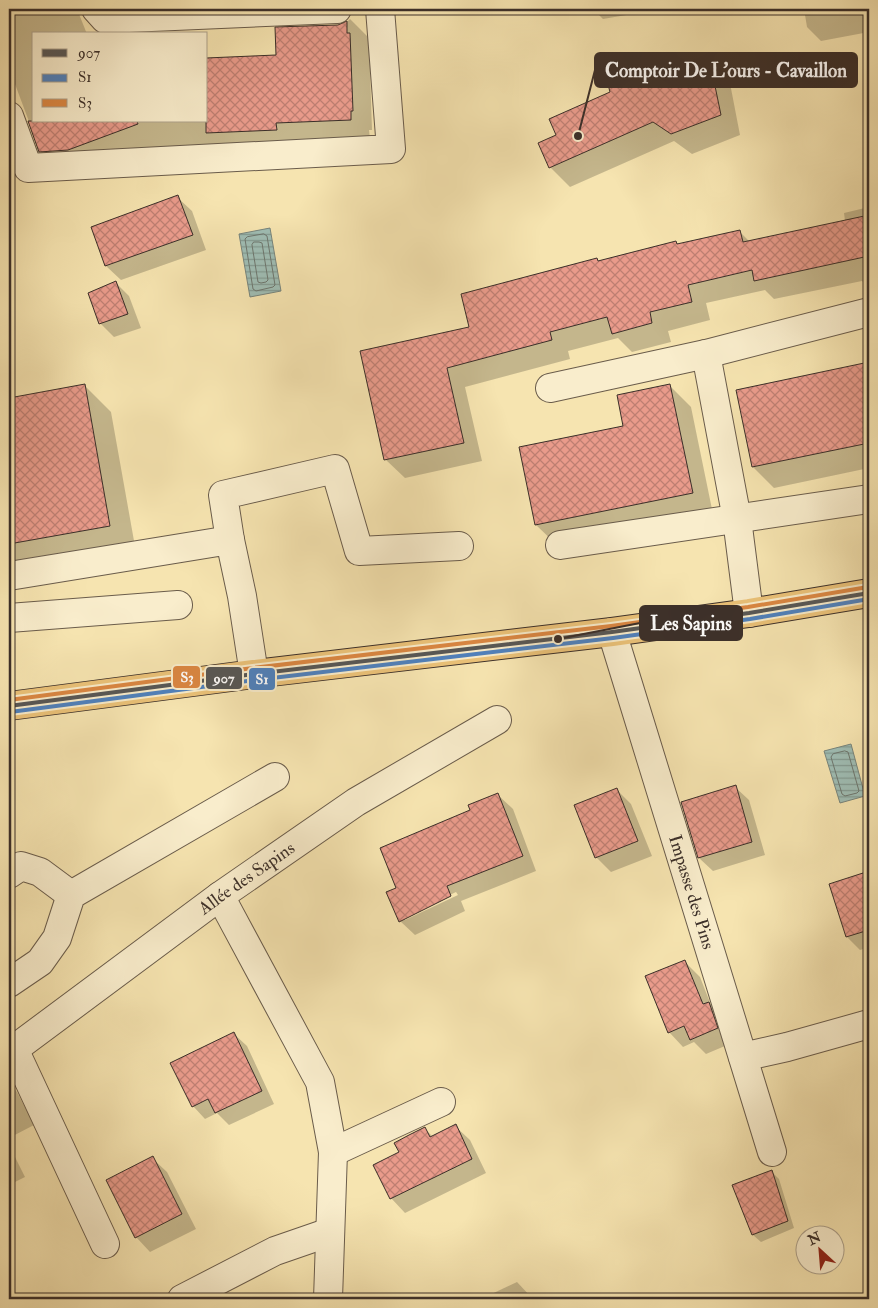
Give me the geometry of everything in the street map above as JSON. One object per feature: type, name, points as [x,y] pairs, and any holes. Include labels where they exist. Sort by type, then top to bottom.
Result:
[{"type":"main road","points":[[9,706],[254,674],[612,632],[748,613],[869,593]]},
{"type":"street","points":[[96,9],[105,19],[337,9]]},
{"type":"street","points":[[9,116],[28,168],[390,149],[380,9]]},
{"type":"street","points":[[550,388],[706,354],[869,312]]},
{"type":"street","points":[[706,354],[737,519],[748,613]]},
{"type":"street","points":[[254,674],[242,596],[230,540],[224,495],[336,469],[359,551],[459,546]]},
{"type":"street","points":[[560,545],[869,499]]},
{"type":"street","points":[[9,576],[230,540]]},
{"type":"street","points":[[9,618],[178,605]]},
{"type":"street","name":"Impasse des Pins","points":[[612,632],[772,1152]]},
{"type":"street","name":"Allée des Sapins","points":[[11,1051],[220,896],[356,802],[497,720]]},
{"type":"street","points":[[9,983],[40,962],[57,938],[71,895],[275,777]]},
{"type":"street","points":[[9,874],[20,866],[40,872],[71,895]]},
{"type":"street","points":[[220,896],[320,1082],[333,1152],[328,1299]]},
{"type":"street","points":[[743,1057],[869,1024]]},
{"type":"street","points":[[11,1051],[105,1244]]},
{"type":"street","points":[[333,1152],[441,1102]]},
{"type":"street","points":[[182,1299],[275,1251],[330,1232]]},
{"type":"water","points":[[270,228],[281,291],[250,297],[239,234]]},
{"type":"water","points":[[851,744],[865,796],[840,803],[824,751]]},
{"type":"building","points":[[347,21],[347,33],[350,33],[353,111],[351,111],[351,120],[276,123],[277,130],[206,133],[206,122],[208,122],[208,58],[276,55],[275,27],[338,25]]},
{"type":"building","points":[[709,57],[721,115],[671,134],[653,122],[549,168],[538,143],[556,135],[549,119],[610,92],[606,77]]},
{"type":"building","points":[[28,121],[137,122],[138,124],[68,150],[39,152]]},
{"type":"building","points":[[178,195],[193,235],[105,266],[91,227]]},
{"type":"building","points":[[869,215],[869,256],[754,281],[752,270],[688,285],[692,302],[650,312],[652,323],[612,334],[607,317],[550,332],[552,340],[447,368],[464,443],[384,460],[360,351],[469,327],[461,294],[597,258],[598,261],[676,241],[677,244],[740,230],[743,242]]},
{"type":"building","points":[[116,281],[128,314],[99,324],[88,293]]},
{"type":"building","points":[[869,362],[869,443],[752,467],[736,390]]},
{"type":"building","points":[[85,384],[110,526],[9,544],[9,398]]},
{"type":"building","points":[[670,384],[693,493],[535,525],[519,447],[623,426],[617,395]]},
{"type":"building","points":[[736,785],[752,842],[698,858],[681,802]]},
{"type":"building","points":[[617,788],[638,841],[595,858],[574,805]]},
{"type":"building","points":[[498,793],[523,856],[447,886],[451,896],[399,922],[386,892],[396,888],[380,848],[470,810],[468,805]]},
{"type":"building","points":[[863,873],[869,890],[869,930],[846,937],[829,884]]},
{"type":"building","points":[[685,960],[703,1004],[709,1002],[718,1028],[690,1040],[684,1026],[668,1033],[645,976]]},
{"type":"building","points":[[234,1032],[262,1091],[215,1113],[208,1099],[192,1107],[170,1063]]},
{"type":"building","points":[[456,1124],[472,1159],[390,1199],[373,1165],[399,1152],[394,1143],[425,1127],[430,1137]]},
{"type":"building","points":[[153,1156],[182,1214],[135,1238],[106,1180]]},
{"type":"building","points":[[772,1170],[788,1221],[752,1235],[732,1185]]},
{"type":"transit line","name":"S3","points":[[9,700],[253,668],[611,626],[748,607],[868,587]]},
{"type":"transit line","name":"907","points":[[9,706],[254,674],[612,632],[749,613],[869,593]]},
{"type":"transit line","name":"S1","points":[[10,712],[255,680],[613,638],[750,619],[869,599]]},
{"type":"place","name":"Comptoir De L'ours - Cavaillon","points":[[578,136]]},
{"type":"place","name":"Les Sapins","points":[[558,639]]}]
